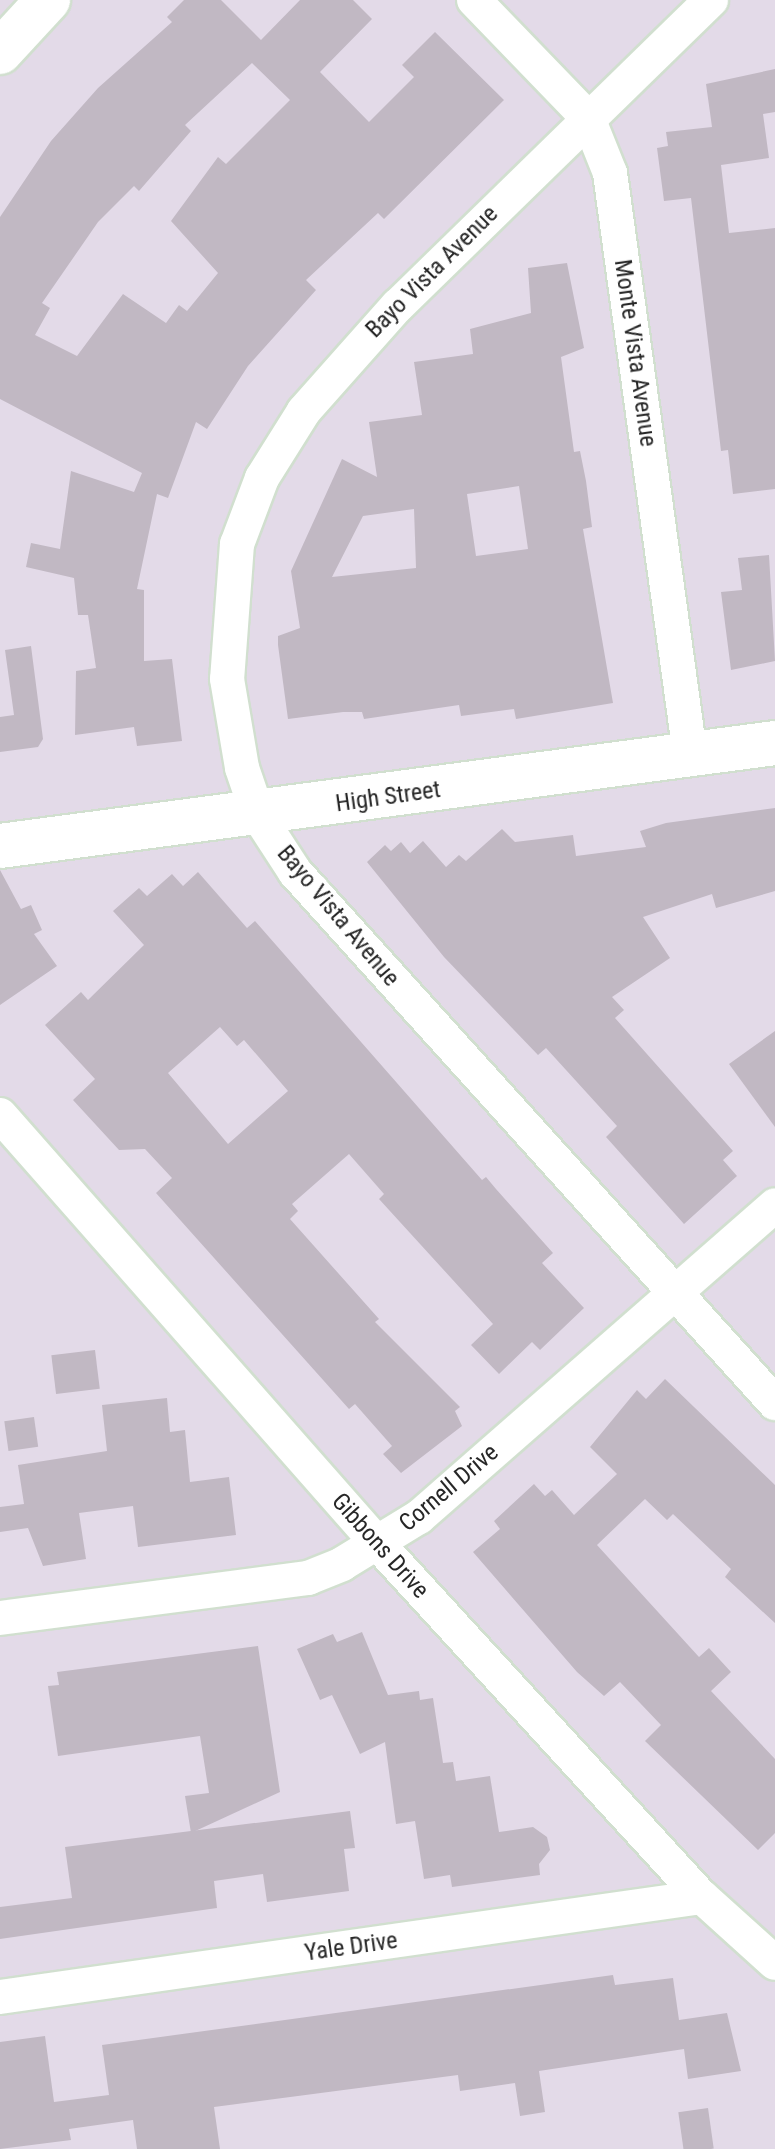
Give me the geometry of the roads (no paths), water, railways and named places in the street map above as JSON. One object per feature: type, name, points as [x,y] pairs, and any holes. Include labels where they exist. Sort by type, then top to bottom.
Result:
[{"type":"main road","points":[[0,52],[48,0]]},
{"type":"main road","name":"High Street","points":[[0,846],[258,815],[775,743]]},
{"type":"street","name":"Monte Vista Avenue","points":[[474,0],[588,118],[610,173],[690,754]]},
{"type":"street","name":"Bayo Vista Avenue","points":[[711,0],[344,361],[262,478],[237,544],[227,608],[227,679],[242,768],[258,815],[295,872],[672,1296],[775,1403]]},
{"type":"street","name":"Gibbons Drive","points":[[0,1115],[378,1544],[702,1897],[775,1963]]},
{"type":"street","name":"Cornell Drive","points":[[0,1618],[308,1578],[378,1544],[419,1517],[775,1205]]},
{"type":"street","name":"Yale Drive","points":[[0,1997],[702,1897]]}]
